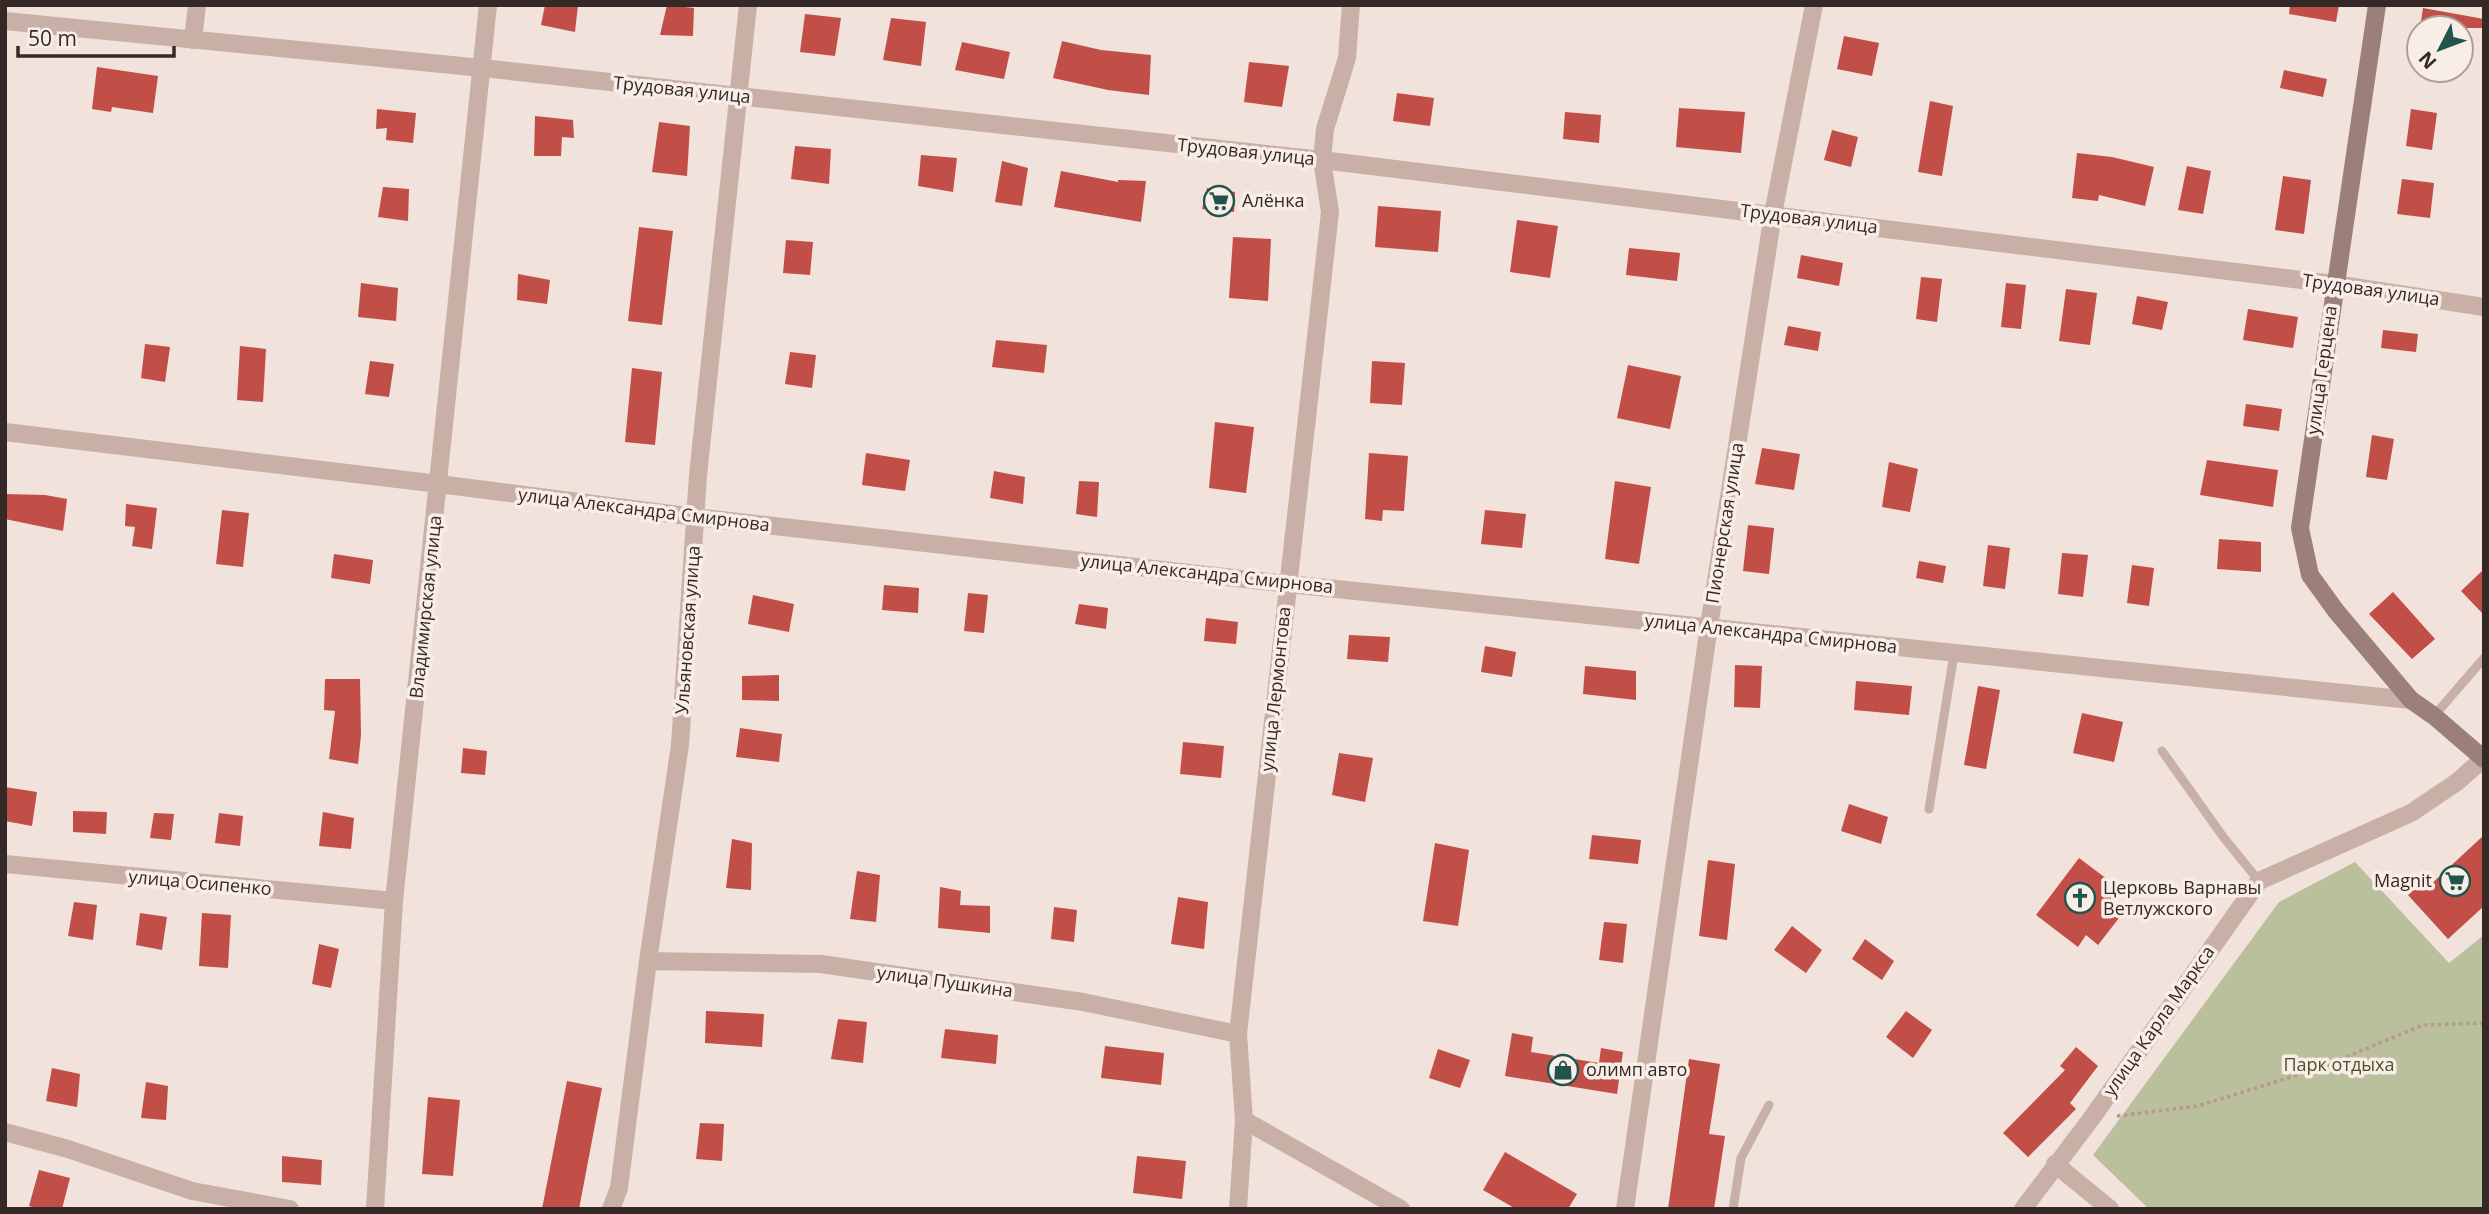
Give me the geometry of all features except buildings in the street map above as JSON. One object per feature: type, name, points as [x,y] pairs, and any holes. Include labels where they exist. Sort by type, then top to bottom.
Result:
[{"type":"street","points":[[193,40],[197,5]]},
{"type":"street","name":"Владимирская улица","points":[[374,1209],[394,901],[488,5]]},
{"type":"street","name":"Ульяновская улица","points":[[611,1209],[619,1188],[648,961],[680,745],[695,517],[748,5]]},
{"type":"street","name":"улица Лермонтова","points":[[1238,1209],[1244,1120],[1238,1034],[1330,212],[1322,160],[1325,129],[1347,58],[1351,5]]},
{"type":"street","name":"Пионерская улица","points":[[1625,1209],[1709,626],[1773,214],[1814,5]]},
{"type":"street","name":"улица Герцена","points":[[2377,5],[2300,528],[2309,575],[2336,611],[2411,700],[2434,716],[2483,759]]},
{"type":"street","name":"Трудовая улица","points":[[5,21],[482,68],[1322,160],[2334,284],[2484,307]]},
{"type":"street","name":"улица Александра Смирнова","points":[[5,432],[695,517],[1288,584],[2411,700]]},
{"type":"street","points":[[2259,881],[2411,813],[2457,782],[2483,759]]},
{"type":"street","name":"улица Осипенко","points":[[5,864],[394,901]]},
{"type":"street","name":"улица Карла Маркса","points":[[2023,1209],[2091,1119],[2259,881]]},
{"type":"street","name":"улица Пушкина","points":[[648,961],[821,964],[1083,1002],[1238,1034]]},
{"type":"street","points":[[1244,1120],[1401,1209]]},
{"type":"street","points":[[5,1132],[68,1149],[192,1191],[290,1209]]},
{"type":"street","points":[[2055,1164],[2110,1209]]},
{"type":"lane","points":[[1929,809],[1954,654]]},
{"type":"lane","points":[[2434,716],[2484,658]]},
{"type":"lane","points":[[2162,751],[2224,838],[2259,881]]},
{"type":"lane","points":[[1733,1209],[1741,1158],[1769,1105]]},
{"type":"path","points":[[2091,1119],[2198,1105],[2320,1068],[2423,1025],[2484,1023]]},
{"type":"green space","name":"Парк отдыха","points":[[2355,862],[2449,963],[2484,935],[2484,1209],[2149,1209],[2093,1155],[2279,902]]},
{"type":"place","name":"Алёнка","points":[[1219,201]]},
{"type":"place","name":"Magnit","points":[[2455,881]]},
{"type":"place","name":"Церковь Варнавы Ветлужского","points":[[2080,898]]},
{"type":"place","name":"олимп авто","points":[[1563,1070]]}]
